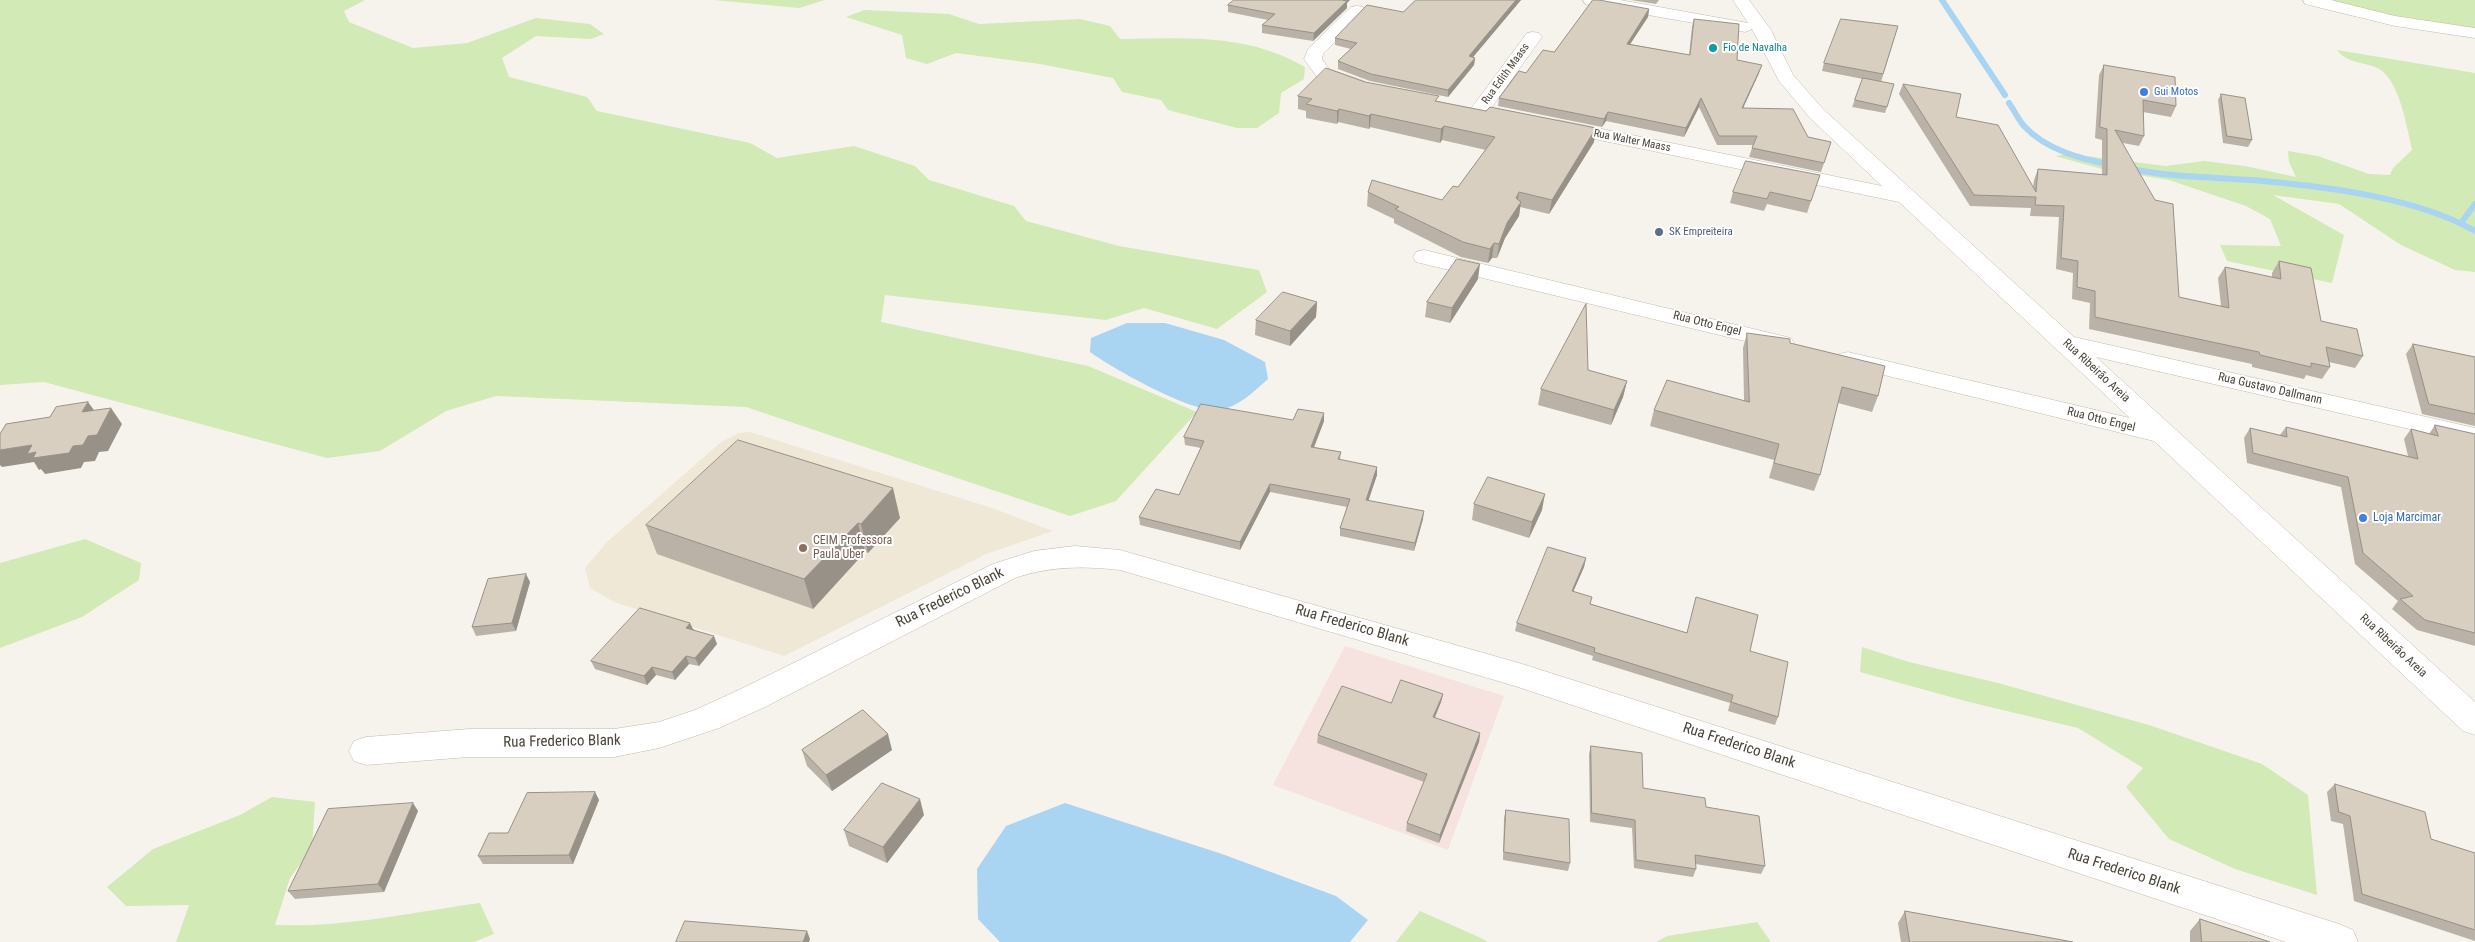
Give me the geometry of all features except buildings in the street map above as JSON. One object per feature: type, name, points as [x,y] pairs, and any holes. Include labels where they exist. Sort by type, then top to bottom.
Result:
[{"type":"street","points":[[1591,0],[1762,30]]},
{"type":"street","name":"Rua Ribeirão Areia","points":[[1741,0],[1762,30],[1785,77],[1805,102],[2475,722]]},
{"type":"street","points":[[2311,0],[2395,21],[2475,33]]},
{"type":"street","points":[[1357,10],[1314,54],[1313,59],[1323,73],[1333,78],[1375,89]]},
{"type":"street","name":"Rua Edith Maass","points":[[1499,114],[1470,108],[1533,37]]},
{"type":"street","name":"Rua Walter Maass","points":[[1538,122],[1907,196]]},
{"type":"street","name":"Rua Otto Engel","points":[[1424,257],[2165,435]]},
{"type":"street","name":"Rua Gustavo Dallmann","points":[[2066,342],[2475,436]]},
{"type":"street","name":"Rua Frederico Blank","points":[[366,751],[469,743],[614,743],[659,735],[707,719],[755,697],[1004,571],[1031,561],[1056,556],[1090,556],[1120,560],[1502,670],[2339,942]]},
{"type":"shaded area","name":"CEIM Professora Paula Uber","points":[[750,432],[992,508],[1053,531],[986,554],[784,656],[614,602],[590,588],[585,568],[607,542],[721,442],[739,433]]},
{"type":"shaded area","points":[[1345,646],[1504,696],[1448,850],[1273,785]]},
{"type":"green space","points":[[0,0],[365,0],[344,11],[349,22],[413,48],[467,43],[536,18],[590,24],[604,34],[591,39],[536,36],[502,58],[509,77],[587,97],[597,111],[750,143],[777,158],[854,146],[915,166],[929,180],[1014,206],[1026,221],[1119,246],[1259,270],[1267,292],[1217,329],[1144,308],[1106,320],[885,295],[881,322],[1088,366],[1197,412],[1116,501],[1070,516],[746,407],[496,396],[446,411],[380,451],[327,458],[44,382],[0,385]]},
{"type":"green space","points":[[714,0],[825,0],[799,8]]},
{"type":"green space","points":[[2326,0],[2475,0],[2475,30],[2384,15]]},
{"type":"green space","points":[[864,10],[949,14],[979,24],[1080,19],[1110,26],[1120,39],[1192,38],[1238,43],[1261,48],[1305,67],[1304,79],[1281,93],[1279,113],[1257,128],[1237,128],[1168,110],[1161,100],[1122,92],[1113,78],[1040,64],[956,53],[927,64],[906,58],[902,35],[846,17]]},
{"type":"green space","points":[[2337,50],[2475,73],[2475,272],[2455,270],[2401,245],[2339,204],[2273,195],[2344,235],[2332,283],[2227,261],[2220,245],[2281,246],[2270,219],[2246,206],[2169,180],[2102,169],[2055,156],[2070,154],[2166,166],[2204,161],[2245,166],[2296,177],[2289,162],[2288,151],[2318,156],[2369,174],[2390,175],[2393,168],[2412,150],[2401,103],[2396,91],[2383,72],[2375,67],[2350,60]]},
{"type":"green space","points":[[85,539],[141,563],[139,580],[82,617],[0,648],[0,563]]},
{"type":"green space","points":[[1862,647],[1909,662],[1998,683],[2149,725],[2262,764],[2308,795],[2317,895],[2235,869],[2169,839],[2126,787],[2143,768],[2078,728],[1969,702],[1860,672]]},
{"type":"green space","points":[[272,797],[315,802],[312,848],[290,878],[275,925],[353,922],[480,903],[494,934],[474,942],[176,942],[189,905],[126,906],[107,887],[153,849],[240,815]]},
{"type":"green space","points":[[1420,911],[1481,938],[1488,942],[1396,942]]},
{"type":"green space","points":[[1757,922],[1771,942],[1656,942],[1667,936]]},
{"type":"water","points":[[1127,323],[1165,323],[1224,340],[1265,362],[1268,379],[1240,402],[1220,410],[1208,410],[1174,398],[1134,379],[1090,352],[1091,338]]},
{"type":"water","points":[[1065,803],[1222,854],[1336,896],[1368,920],[1350,942],[1000,942],[978,919],[977,869],[1006,826]]},
{"type":"waterway","points":[[1942,0],[2005,95]]},
{"type":"waterway","points":[[2009,103],[2024,126],[2043,141],[2076,156],[2112,165]]},
{"type":"waterway","points":[[2127,168],[2161,174],[2263,181],[2316,187],[2372,196],[2427,210],[2475,231]]},
{"type":"waterway","points":[[2461,223],[2475,204]]},
{"type":"place","name":"Fio de Navalha","points":[[1713,48]]},
{"type":"place","name":"Gui Motos","points":[[2144,92]]},
{"type":"place","name":"SK Empreiteira","points":[[1659,232]]},
{"type":"place","name":"Loja Marcimar","points":[[2363,518]]},
{"type":"place","name":"CEIM Professora Paula Uber","points":[[803,548]]}]
